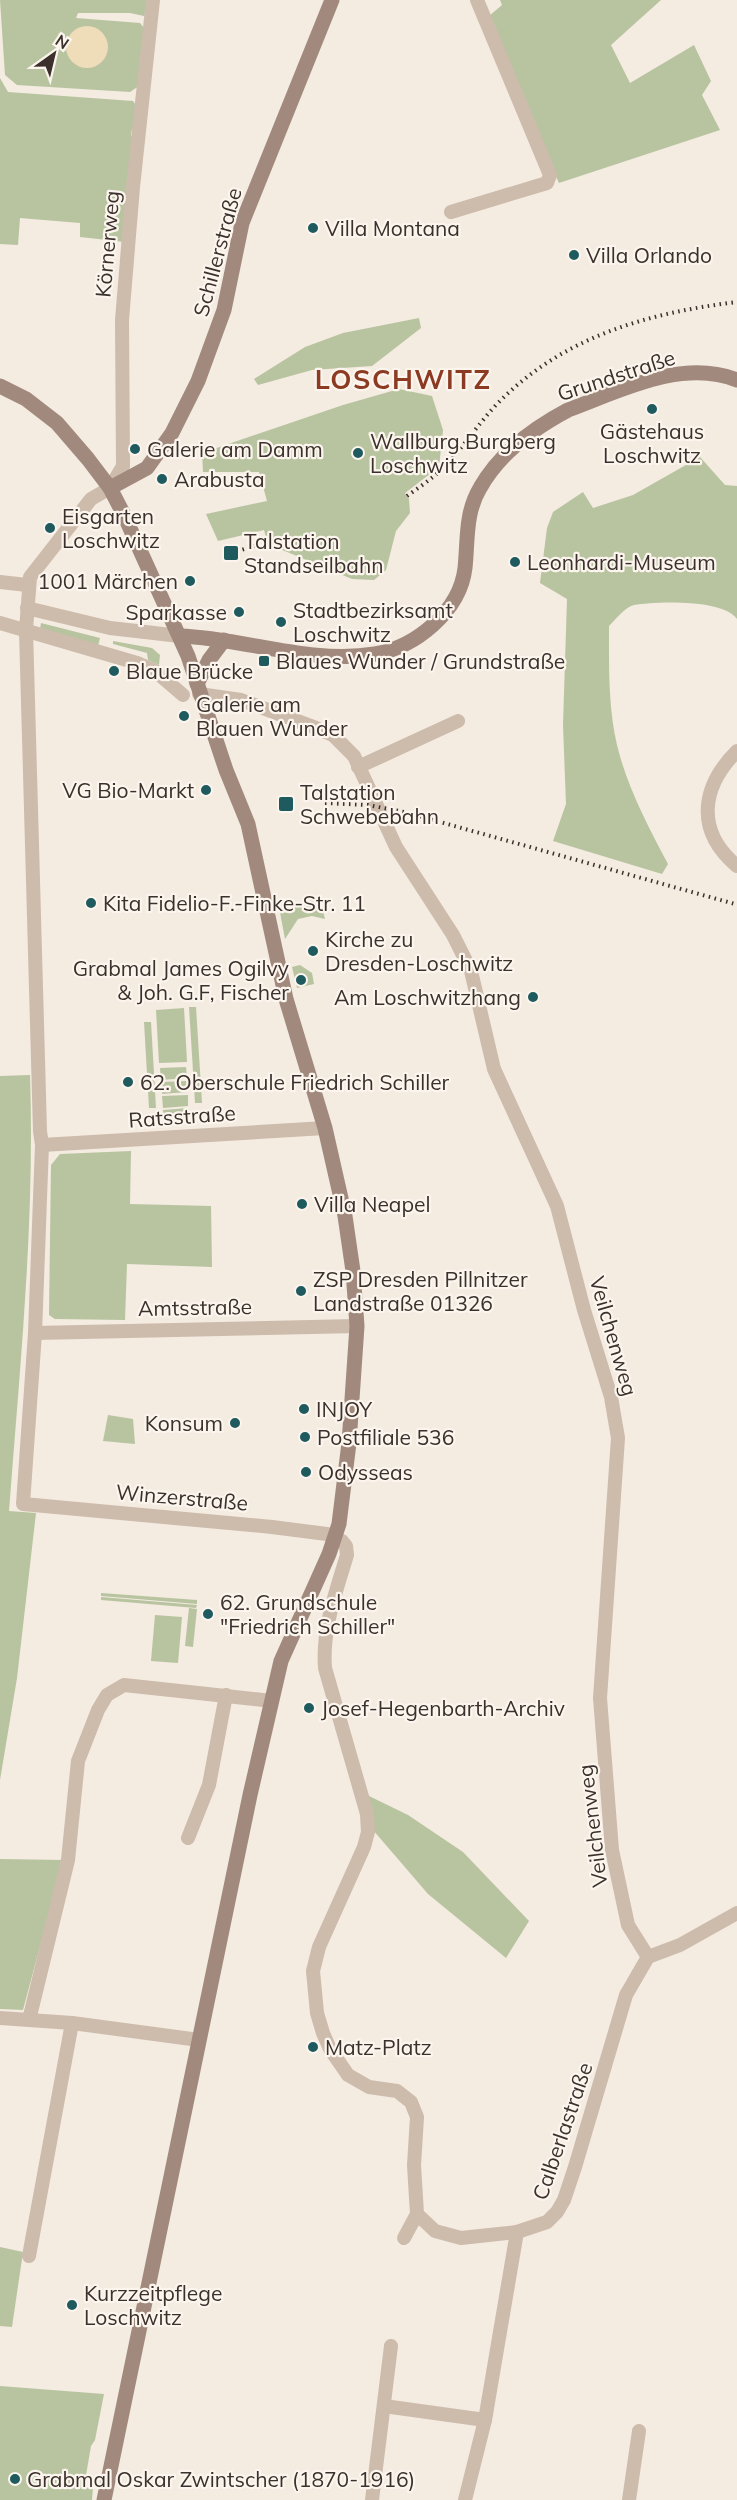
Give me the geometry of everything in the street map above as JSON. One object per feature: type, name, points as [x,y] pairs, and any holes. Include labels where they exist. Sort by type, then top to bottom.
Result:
[{"type":"main road","name":"Schillerstraße","points":[[110,488],[147,468],[172,433],[198,381],[224,310],[242,223],[332,0]]},
{"type":"main road","name":"Grundstraße","points":[[180,636],[224,640],[295,652],[341,655],[374,654],[411,640],[437,621],[451,605],[464,576],[466,534],[473,502],[489,474],[519,442],[568,410],[676,374],[713,373],[737,381]]},
{"type":"main road","points":[[0,386],[26,399],[57,423],[110,488],[180,636],[226,770],[248,824],[286,999],[325,1128],[345,1216],[353,1271],[357,1326],[342,1509],[335,1539],[281,1661],[199,2040],[104,2500]]},
{"type":"main road","points":[[198,689],[209,660],[224,640]]},
{"type":"street","name":"Körnerweg","points":[[110,488],[122,469],[124,460],[123,311],[133,187],[153,0]]},
{"type":"street","points":[[451,212],[547,183],[550,175],[477,0]]},
{"type":"street","points":[[35,1333],[42,1145],[26,630],[27,585],[30,577],[91,499],[110,488]]},
{"type":"street","points":[[0,582],[27,585]]},
{"type":"street","points":[[27,608],[110,628],[180,636]]},
{"type":"street","points":[[0,623],[137,663],[156,671],[183,695]]},
{"type":"street","name":"Veilchenweg","points":[[198,689],[241,700],[333,735],[354,756],[396,847],[453,935],[471,971],[494,1069],[557,1206],[611,1397],[618,1438],[600,1698],[612,1850],[628,1924],[648,1957]]},
{"type":"street","points":[[358,766],[458,721]]},
{"type":"street","points":[[737,751],[716,777],[711,787],[707,810],[710,828],[717,845],[737,866]]},
{"type":"street","name":"Ratsstraße","points":[[42,1145],[325,1128]]},
{"type":"street","name":"Amtsstraße","points":[[35,1333],[357,1326]]},
{"type":"street","name":"Winzerstraße","points":[[35,1333],[23,1504],[272,1527],[327,1534],[335,1539]]},
{"type":"street","points":[[335,1539],[346,1546],[347,1554],[326,1629],[325,1668],[367,1814],[368,1832],[364,1847],[319,1947],[313,1971],[314,1991],[323,2033],[348,2075],[369,2087],[397,2091],[411,2102],[417,2117],[414,2165],[417,2214],[404,2238]]},
{"type":"street","points":[[29,2020],[68,1860],[78,1761],[98,1710],[107,1695],[124,1685],[272,1701]]},
{"type":"street","points":[[188,1838],[209,1785],[226,1695]]},
{"type":"street","points":[[648,1957],[680,1945],[737,1913]]},
{"type":"street","name":"Calberlastraße","points":[[417,2214],[430,2228],[461,2238],[517,2232],[547,2222],[557,2212],[564,2200],[608,2061],[622,2005],[630,1986],[648,1957]]},
{"type":"street","points":[[0,2018],[72,2023],[199,2040]]},
{"type":"street","points":[[29,2256],[72,2023]]},
{"type":"street","points":[[465,2500],[485,2420],[517,2232]]},
{"type":"street","points":[[372,2500],[391,2346]]},
{"type":"street","points":[[384,2406],[485,2420]]},
{"type":"street","points":[[629,2500],[639,2431]]},
{"type":"green space","points":[[0,0],[148,0],[148,10],[144,16],[130,13],[78,13],[76,18],[140,23],[144,28],[142,84],[130,92],[17,85],[5,75]]},
{"type":"green space","points":[[500,0],[661,0],[611,45],[630,83],[694,45],[711,81],[702,95],[720,130],[559,183],[530,120],[489,16],[502,5]]},
{"type":"green space","points":[[0,78],[8,92],[133,101],[137,107],[137,126],[132,129],[131,135],[136,141],[125,242],[80,237],[80,223],[20,218],[18,245],[0,244]]},
{"type":"green space","points":[[419,318],[421,328],[372,366],[312,370],[258,385],[254,379],[305,347],[343,333]]},
{"type":"green space","points":[[399,389],[432,396],[443,430],[439,467],[405,493],[409,499],[410,513],[396,531],[386,570],[374,580],[352,579],[268,544],[264,530],[218,541],[206,514],[267,501],[259,472],[203,472],[202,453],[343,405]]},
{"type":"green space","points":[[700,457],[725,485],[737,486],[737,619],[730,612],[719,608],[689,603],[658,603],[631,606],[609,626],[609,671],[617,745],[632,791],[668,864],[662,874],[553,841],[566,804],[563,725],[567,599],[540,583],[547,528],[553,512],[583,492],[593,508],[633,495]]},
{"type":"green space","points":[[41,623],[100,638],[98,646],[40,629]]},
{"type":"green space","points":[[113,641],[152,648],[160,655],[159,665],[148,660],[147,653],[113,644]]},
{"type":"green space","points":[[320,899],[325,919],[312,916],[298,919],[285,939],[279,907]]},
{"type":"green space","points":[[300,965],[312,973],[314,984],[297,988],[292,967]]},
{"type":"green space","points":[[189,1007],[196,1007],[202,1103],[195,1103]]},
{"type":"green space","points":[[184,1008],[187,1062],[159,1063],[156,1010]]},
{"type":"green space","points":[[144,1022],[151,1022],[156,1108],[149,1108]]},
{"type":"green space","points":[[186,1067],[187,1078],[161,1080],[160,1068]]},
{"type":"green space","points":[[30,1075],[28,1238],[9,1511],[36,1513],[17,1678],[0,1780],[0,1076]]},
{"type":"green space","points":[[187,1081],[187,1092],[162,1094],[161,1082]]},
{"type":"green space","points":[[188,1095],[188,1106],[163,1108],[162,1096]]},
{"type":"green space","points":[[189,1108],[189,1120],[164,1121],[163,1110]]},
{"type":"green space","points":[[131,1151],[130,1204],[211,1206],[212,1267],[127,1264],[125,1320],[55,1319],[49,1315],[51,1165],[60,1154]]},
{"type":"green space","points":[[108,1415],[133,1419],[135,1444],[103,1441]]},
{"type":"green space","points":[[101,1593],[197,1600],[197,1604],[101,1596]]},
{"type":"green space","points":[[101,1597],[197,1605],[196,1608],[101,1600]]},
{"type":"green space","points":[[189,1608],[197,1609],[193,1647],[185,1646]]},
{"type":"green space","points":[[155,1615],[182,1617],[178,1663],[151,1661]]},
{"type":"green space","points":[[367,1795],[408,1815],[463,1852],[529,1921],[506,1958],[428,1894],[373,1830]]},
{"type":"green space","points":[[0,1859],[63,1860],[23,2010],[0,2009]]},
{"type":"green space","points":[[0,2247],[23,2252],[12,2327],[0,2326]]},
{"type":"green space","points":[[0,2386],[104,2394],[84,2487],[93,2488],[92,2500],[0,2500]]},
{"type":"sand","points":[[87,26],[102,32],[108,47],[102,62],[87,68],[72,62],[66,47],[72,32]]},
{"type":"railway","points":[[407,496],[448,463],[497,404],[549,361],[578,345],[639,321],[737,302]]},
{"type":"railway","points":[[231,553],[258,545]]},
{"type":"railway","points":[[325,803],[368,805],[404,812],[735,904]]},
{"type":"place","name":"Villa Montana","points":[[313,228]]},
{"type":"place","name":"Villa Orlando","points":[[574,255]]},
{"type":"place","name":"Gästehaus Loschwitz","points":[[652,409]]},
{"type":"place","name":"Galerie am Damm","points":[[135,449]]},
{"type":"place","name":"Wallburg Burgberg Loschwitz","points":[[358,453]]},
{"type":"place","name":"Arabusta","points":[[162,479]]},
{"type":"place","name":"Eisgarten Loschwitz","points":[[50,528]]},
{"type":"place","name":"Talstation Standseilbahn","points":[[231,553]]},
{"type":"place","name":"Leonhardi-Museum","points":[[515,562]]},
{"type":"place","name":"1001 Märchen","points":[[190,581]]},
{"type":"place","name":"Sparkasse","points":[[239,612]]},
{"type":"place","name":"Stadtbezirksamt Loschwitz","points":[[281,622]]},
{"type":"place","name":"Blaues Wunder / Grundstraße","points":[[264,661]]},
{"type":"place","name":"Blaue Brücke","points":[[114,671]]},
{"type":"place","name":"Galerie am Blauen Wunder","points":[[184,716]]},
{"type":"place","name":"VG Bio-Markt","points":[[206,790]]},
{"type":"place","name":"Talstation Schwebebahn","points":[[286,804]]},
{"type":"place","name":"Kita Fidelio-F.-Finke-Str. 11","points":[[91,903]]},
{"type":"place","name":"Kirche zu Dresden-Loschwitz","points":[[313,951]]},
{"type":"place","name":"Grabmal James Ogilvy & Joh. G.F, Fischer","points":[[301,980]]},
{"type":"place","name":"Am Loschwitzhang","points":[[533,997]]},
{"type":"place","name":"62. Oberschule Friedrich Schiller","points":[[128,1082]]},
{"type":"place","name":"Villa Neapel","points":[[302,1204]]},
{"type":"place","name":"ZSP Dresden Pillnitzer Landstraße 01326","points":[[301,1291]]},
{"type":"place","name":"INJOY","points":[[304,1409]]},
{"type":"place","name":"Konsum","points":[[235,1423]]},
{"type":"place","name":"Postfiliale 536","points":[[305,1437]]},
{"type":"place","name":"Odysseas","points":[[306,1472]]},
{"type":"place","name":"62. Grundschule \"Friedrich Schiller\"","points":[[208,1614]]},
{"type":"place","name":"Josef-Hegenbarth-Archiv","points":[[309,1708]]},
{"type":"place","name":"Matz-Platz","points":[[313,2047]]},
{"type":"place","name":"Kurzzeitpflege Loschwitz","points":[[72,2305]]},
{"type":"place","name":"Grabmal Oskar Zwintscher (1870-1916)","points":[[15,2479]]},
{"type":"district","name":"LOSCHWITZ","points":[[403,379]]}]
